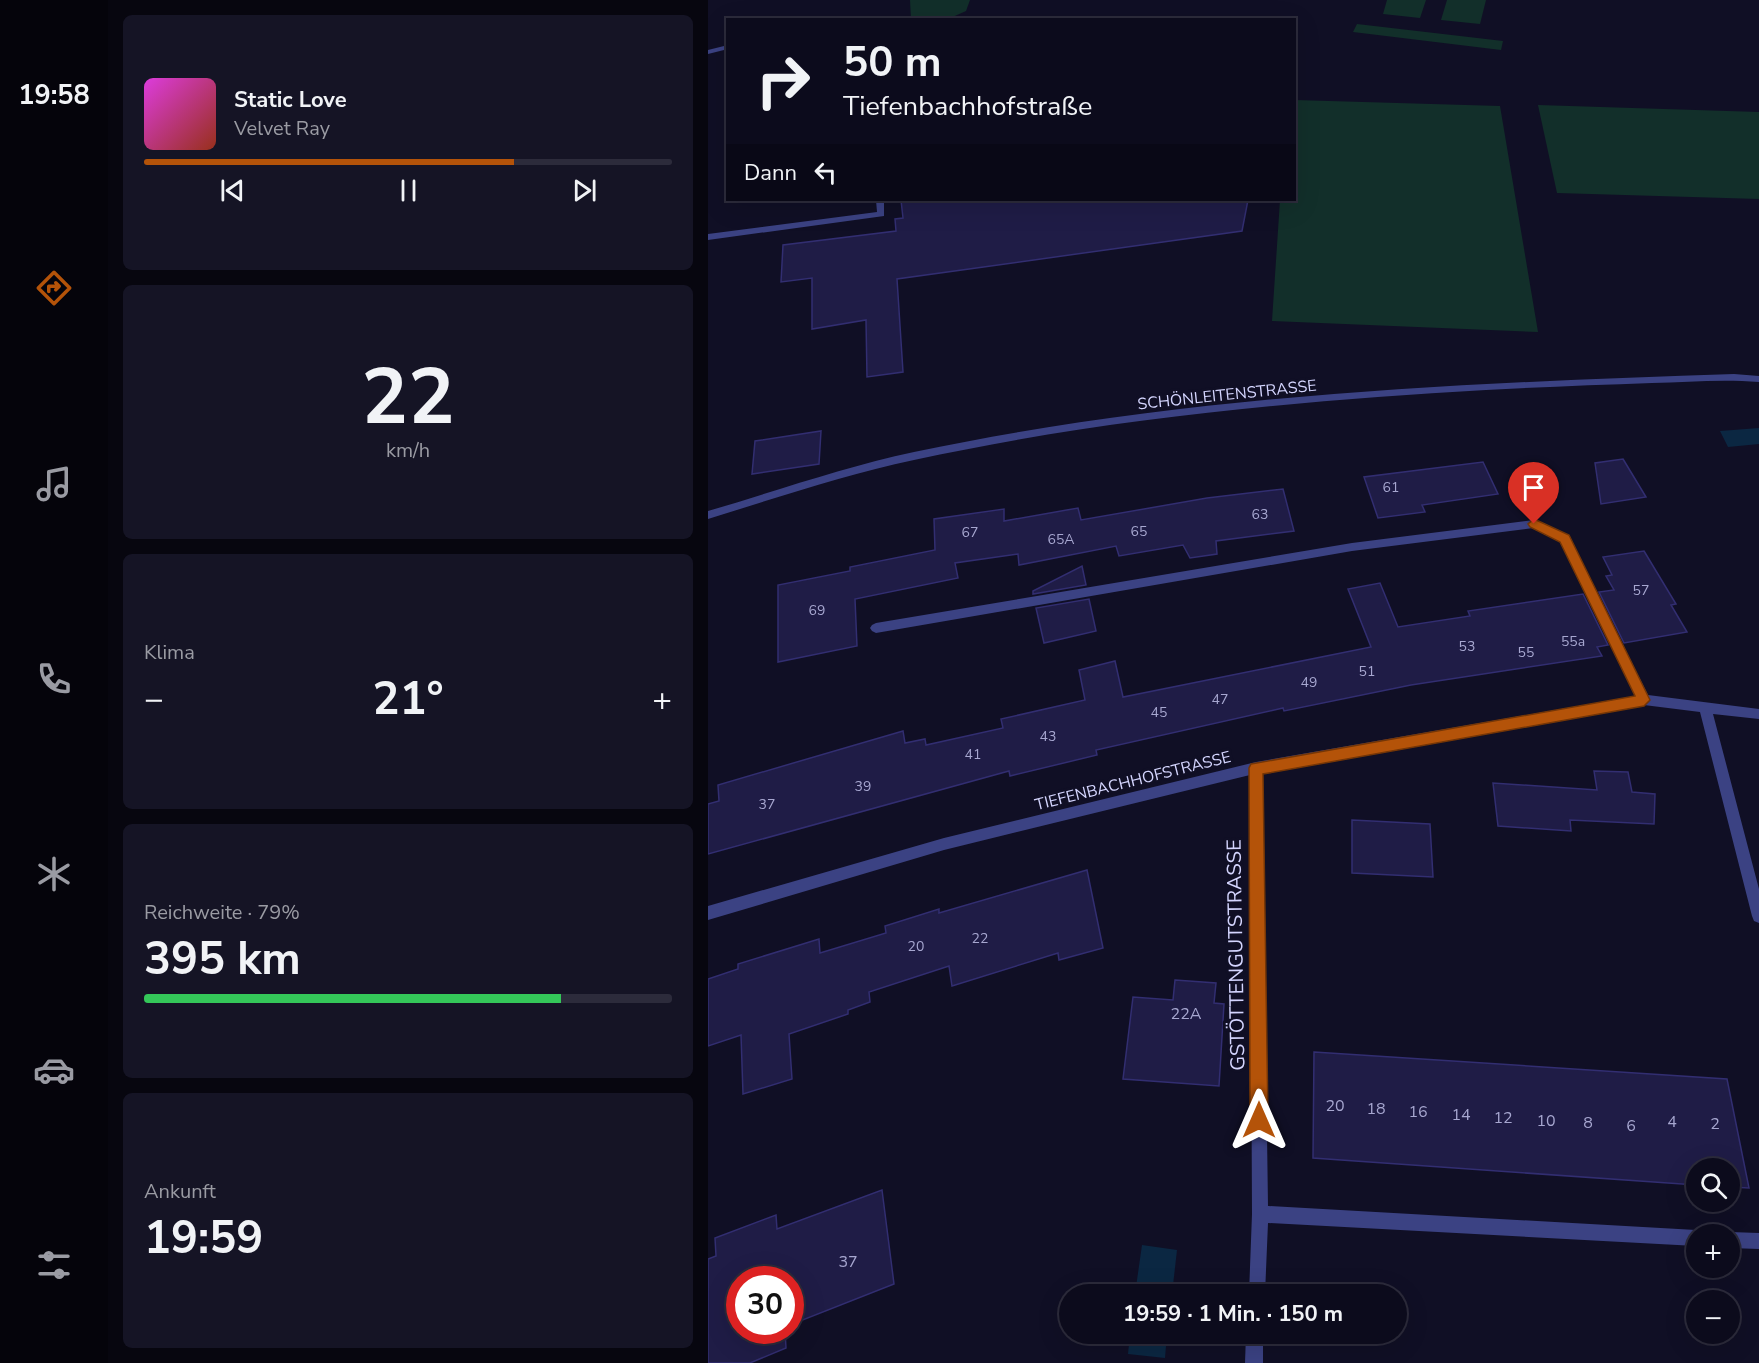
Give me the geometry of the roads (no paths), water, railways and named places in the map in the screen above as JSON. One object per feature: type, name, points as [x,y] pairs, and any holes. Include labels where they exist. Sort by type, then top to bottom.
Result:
[{"type":"street","points":[[708,52],[726,48]]},
{"type":"street","points":[[708,237],[881,214],[880,201]]},
{"type":"street","name":"SCHÖNLEITENSTRASSE","points":[[708,515],[910,457],[992,440],[1159,417],[1259,405],[1548,383],[1734,377],[1759,379]]},
{"type":"street","points":[[876,627],[1352,548],[1534,524],[1564,539],[1644,700]]},
{"type":"street","name":"TIEFENBACHHOFSTRASSE","points":[[708,913],[944,844],[1256,768],[1644,700],[1759,714]]},
{"type":"street","points":[[1705,706],[1759,916]]},
{"type":"street","name":"GSTÖTTENGUTSTRASSE","points":[[1256,768],[1260,1214],[1257,1284]]},
{"type":"street","points":[[1260,1214],[1686,1237]]},
{"type":"street","points":[[1740,1240],[1759,1241]]},
{"type":"street","points":[[1254,1363],[1255,1344]]},
{"type":"water","points":[[1759,428],[1759,444],[1728,447],[1720,431]]},
{"type":"water","points":[[1142,1245],[1177,1250],[1173,1284],[1136,1284]]},
{"type":"water","points":[[1129,1344],[1166,1344],[1165,1358],[1128,1354]]}]
